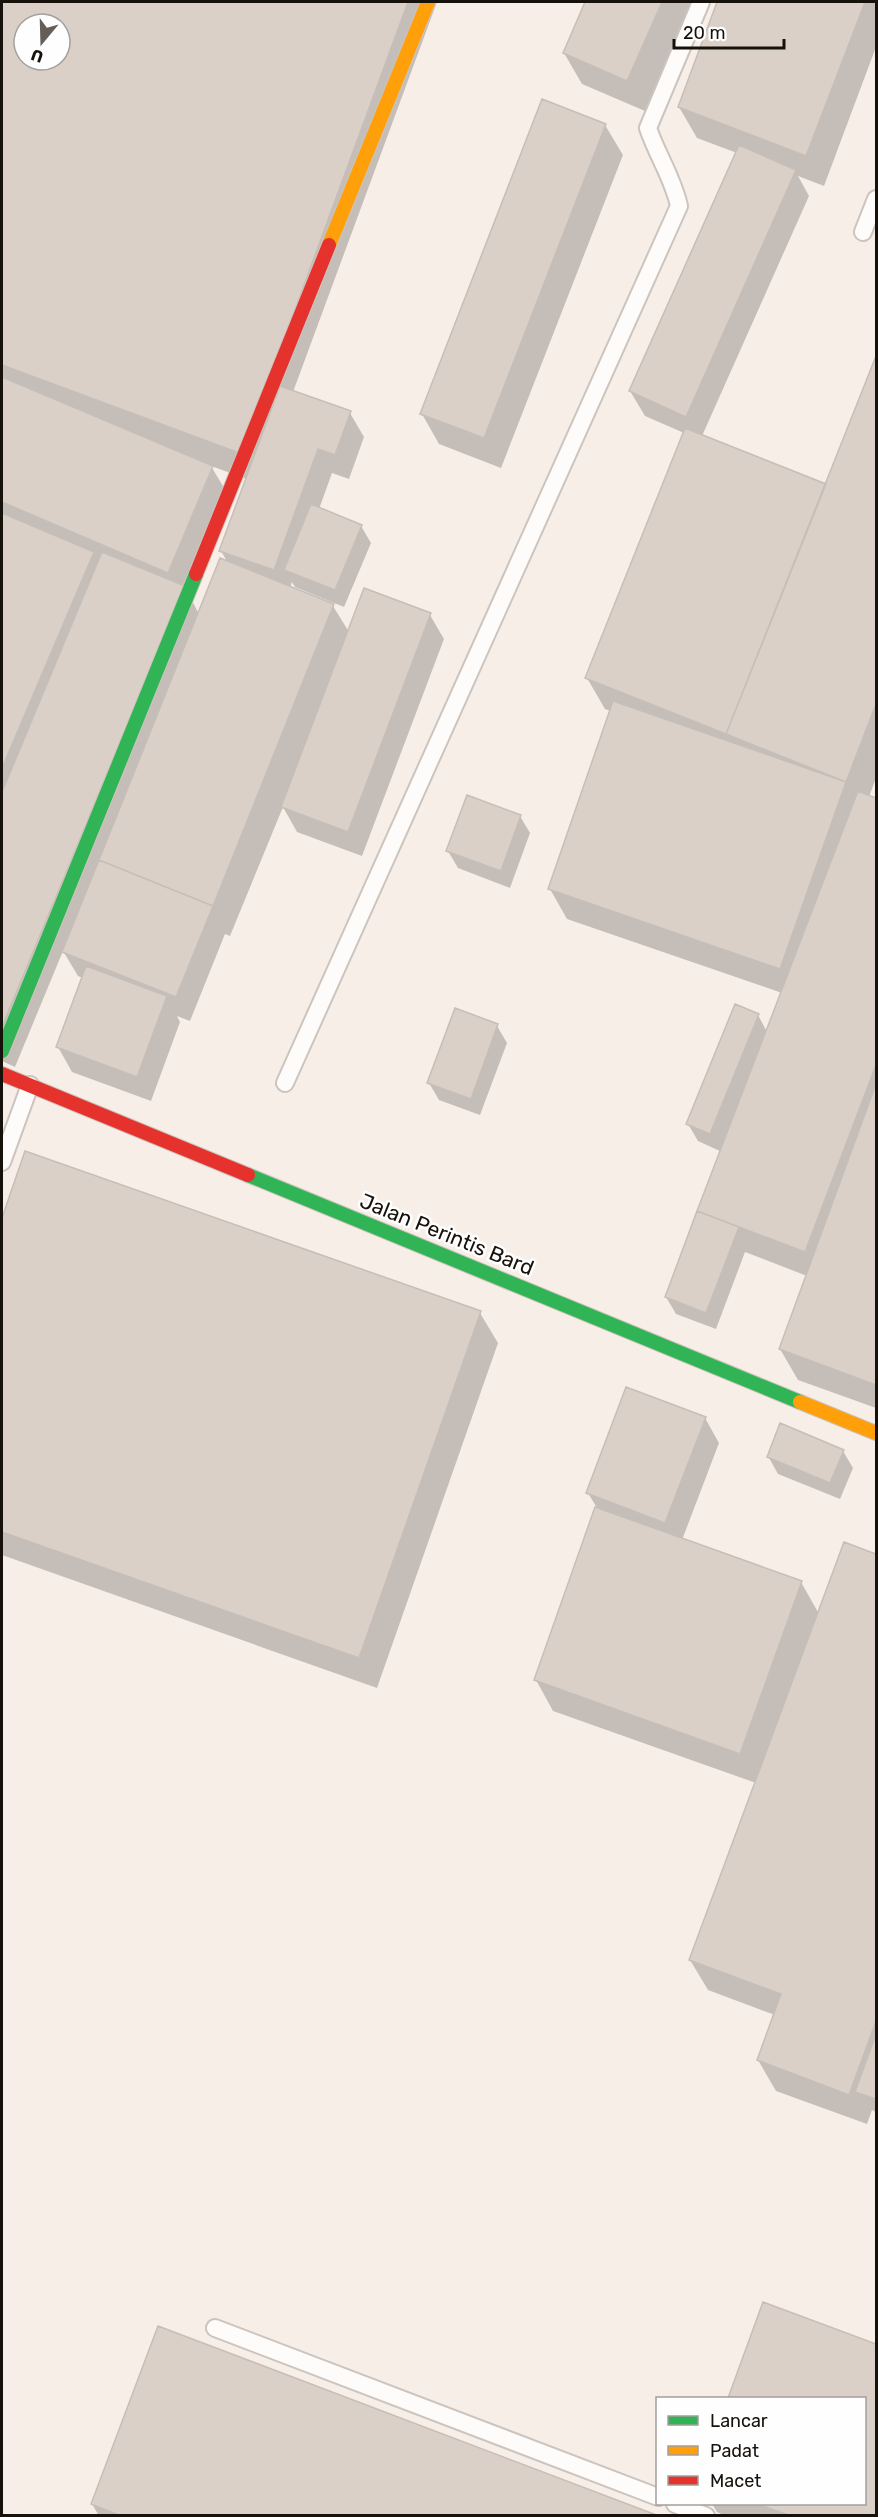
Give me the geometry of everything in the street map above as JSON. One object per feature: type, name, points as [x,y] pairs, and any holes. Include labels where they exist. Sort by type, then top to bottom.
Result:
[{"type":"street","points":[[2,1051],[428,2]]},
{"type":"street","name":"Jalan Perintis Bard","points":[[2,1074],[876,1433]]},
{"type":"lane","points":[[285,1083],[679,206],[675,185],[654,146],[648,128],[700,2]]},
{"type":"lane","points":[[863,232],[876,199]]},
{"type":"lane","points":[[2,1162],[30,1085]]},
{"type":"lane","points":[[215,2328],[656,2497]]},
{"type":"lane","points":[[678,2505],[706,2516]]},
{"type":"building","points":[[2,2],[408,2],[242,454],[2,365]]},
{"type":"building","points":[[585,2],[662,2],[627,81],[563,53]]},
{"type":"building","points":[[717,2],[865,2],[806,156],[678,107]]},
{"type":"building","points":[[542,99],[606,124],[484,438],[420,414]]},
{"type":"building","points":[[739,145],[796,170],[686,417],[629,391]]},
{"type":"building","points":[[876,356],[876,704],[846,782],[726,734]]},
{"type":"building","points":[[2,377],[213,466],[168,573],[2,502]]},
{"type":"building","points":[[280,386],[351,411],[335,455],[318,449],[274,570],[219,551]]},
{"type":"building","points":[[685,428],[826,484],[726,734],[585,678]]},
{"type":"building","points":[[311,504],[362,525],[335,590],[284,570]]},
{"type":"building","points":[[2,513],[94,552],[2,768]]},
{"type":"building","points":[[102,552],[185,586],[2,1027],[2,792]]},
{"type":"building","points":[[220,558],[334,604],[213,906],[99,860]]},
{"type":"building","points":[[364,588],[431,613],[348,832],[281,807]]},
{"type":"building","points":[[613,701],[846,782],[780,969],[548,889]]},
{"type":"building","points":[[858,791],[876,798],[876,1065],[805,1252],[697,1211]]},
{"type":"building","points":[[467,795],[521,815],[501,871],[446,851]]},
{"type":"building","points":[[99,860],[213,906],[176,997],[62,952]]},
{"type":"building","points":[[86,966],[167,996],[137,1077],[56,1047]]},
{"type":"building","points":[[735,1004],[759,1014],[710,1134],[686,1124]]},
{"type":"building","points":[[455,1008],[498,1024],[471,1099],[427,1083]]},
{"type":"building","points":[[876,1084],[876,1385],[779,1349]]},
{"type":"building","points":[[25,1151],[481,1311],[359,1658],[2,1532],[2,1218]]},
{"type":"building","points":[[697,1211],[739,1227],[706,1313],[665,1297]]},
{"type":"building","points":[[626,1387],[706,1417],[665,1523],[586,1493]]},
{"type":"building","points":[[780,1423],[844,1450],[830,1483],[767,1457]]},
{"type":"building","points":[[595,1507],[802,1581],[740,1754],[534,1680]]},
{"type":"building","points":[[844,1542],[876,1554],[876,2021],[849,2095],[757,2060],[781,1994],[689,1960]]},
{"type":"building","points":[[876,2034],[876,2099],[855,2092]]},
{"type":"building","points":[[763,2302],[876,2344],[876,2516],[791,2516],[761,2505],[866,2505],[866,2397],[728,2397]]},
{"type":"building","points":[[158,2326],[659,2516],[121,2516],[91,2504]]},
{"type":"traffic: fast","points":[[2,1051],[196,574]]},
{"type":"traffic: fast","points":[[248,1175],[800,1402]]},
{"type":"traffic: slow","points":[[329,245],[428,2]]},
{"type":"traffic: slow","points":[[800,1402],[876,1433]]},
{"type":"traffic: jam","points":[[196,574],[329,245]]},
{"type":"traffic: jam","points":[[2,1074],[248,1175]]}]
